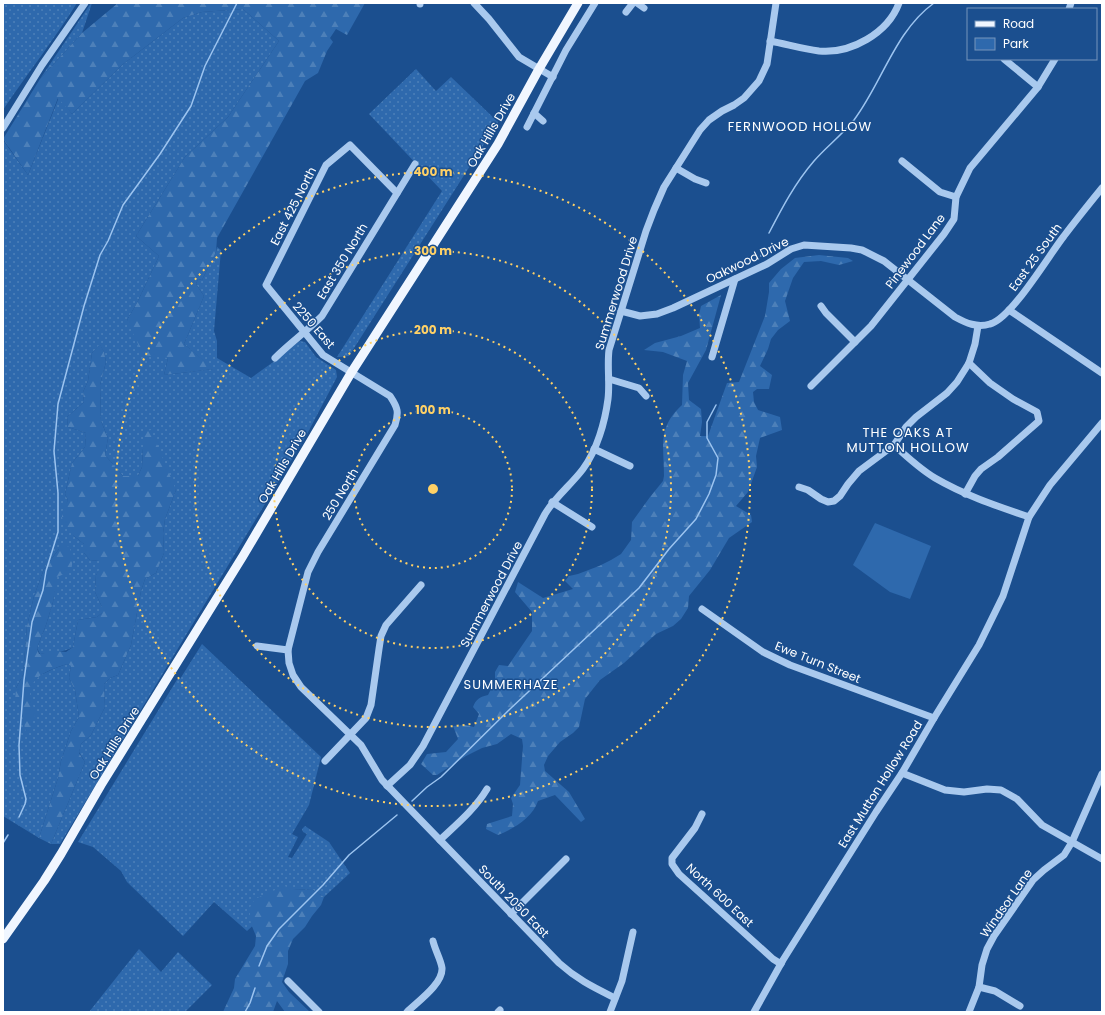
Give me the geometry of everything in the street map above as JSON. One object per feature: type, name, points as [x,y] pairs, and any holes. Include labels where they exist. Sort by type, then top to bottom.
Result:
[{"type":"main road","name":"Oak Hills Drive","points":[[3,939],[61,854],[101,785],[243,556],[351,373],[498,144],[539,69],[578,3]]},
{"type":"street","points":[[3,128],[42,65],[85,3]]},
{"type":"street","points":[[474,3],[489,19],[518,57],[553,77]]},
{"type":"street","points":[[527,127],[566,50],[595,3]]},
{"type":"street","points":[[626,12],[633,3]]},
{"type":"street","points":[[637,3],[644,8]]},
{"type":"street","name":"Summerwood Drive","points":[[387,786],[410,765],[423,746],[541,521],[552,502],[570,485],[584,468],[594,449],[603,423],[608,399],[609,350],[654,210],[664,187],[700,130],[709,120],[744,98],[759,81],[767,64],[776,3]]},
{"type":"street","points":[[770,41],[820,51],[839,50],[857,44],[875,34],[896,11],[899,3]]},
{"type":"street","points":[[1005,60],[1038,87]]},
{"type":"street","name":"Pinewood Lane","points":[[811,386],[871,326],[944,234],[954,219],[956,197],[970,168],[1038,87],[1054,60]]},
{"type":"street","points":[[534,113],[543,121]]},
{"type":"street","name":"East 425 North","points":[[266,285],[326,165],[350,145],[397,193]]},
{"type":"street","points":[[902,161],[940,192],[956,197]]},
{"type":"street","name":"East 350 North","points":[[275,358],[291,342],[305,332],[322,316],[415,164]]},
{"type":"street","points":[[676,168],[695,179],[706,183]]},
{"type":"street","name":"East 25 South","points":[[978,326],[990,324],[1001,319],[1037,275],[1063,237],[1102,188]]},
{"type":"street","name":"Oakwood Drive","points":[[622,311],[640,316],[657,314],[767,264],[791,249],[804,246],[851,248],[862,250],[884,261],[955,317],[978,326]]},
{"type":"street","points":[[712,357],[735,279]]},
{"type":"street","name":"2250 East","points":[[266,285],[323,355],[351,373]]},
{"type":"street","points":[[821,306],[855,342]]},
{"type":"street","points":[[1009,310],[1102,373]]},
{"type":"street","points":[[799,487],[808,490],[828,502],[834,501],[840,496],[859,471],[894,445],[906,427],[916,417],[947,393],[957,382],[969,363],[975,344],[978,326]]},
{"type":"street","points":[[965,494],[975,476],[981,469],[998,457],[1039,421],[1037,412],[1013,399],[990,383],[969,363]]},
{"type":"street","name":"250 North","points":[[288,650],[308,572],[318,552],[395,425],[398,415],[396,404],[390,396],[351,373]]},
{"type":"street","points":[[609,379],[639,388],[646,396]]},
{"type":"street","name":"East Mutton Hollow Road","points":[[754,1012],[781,964],[902,773],[988,629],[1003,596],[1029,517],[1050,485],[1102,423]]},
{"type":"street","points":[[894,445],[915,464],[933,477],[965,494],[1029,517]]},
{"type":"street","points":[[594,449],[630,466]]},
{"type":"street","points":[[552,502],[592,527]]},
{"type":"street","points":[[324,761],[366,718],[372,705],[380,642],[386,625],[421,585]]},
{"type":"street","name":"Ewe Turn Street","points":[[702,609],[763,652],[789,665],[934,718]]},
{"type":"street","points":[[257,646],[288,650]]},
{"type":"street","name":"South 2050 East","points":[[288,650],[289,663],[293,675],[301,687],[361,745],[376,772],[387,786],[559,963],[575,977],[591,987],[615,998]]},
{"type":"street","points":[[902,773],[945,790],[964,792],[986,789],[1001,790],[1018,799],[1042,825],[1102,859]]},
{"type":"street","name":"Windsor Lane","points":[[969,1012],[979,987],[982,965],[994,936],[1033,880],[1064,855],[1072,842],[1102,774]]},
{"type":"street","points":[[440,840],[469,813],[487,789]]},
{"type":"street","name":"North 600 East","points":[[702,814],[695,828],[672,858],[672,864],[679,874],[781,964]]},
{"type":"street","points":[[511,914],[566,859]]},
{"type":"street","points":[[610,1012],[622,980],[633,932]]},
{"type":"street","points":[[407,1012],[435,985],[441,976],[442,967],[432,941]]},
{"type":"street","points":[[288,981],[319,1012]]},
{"type":"street","points":[[979,987],[994,991],[1020,1006]]},
{"type":"green space","points":[[3,3],[77,3],[3,110]]},
{"type":"green space","points":[[91,3],[82,33],[40,79]]},
{"type":"green space","points":[[118,3],[365,3],[347,35],[336,29],[330,38],[333,42],[327,51],[318,73],[305,81],[217,238],[216,252],[202,280],[198,279],[196,284],[204,296],[184,344],[214,369],[164,375],[168,358],[143,355],[127,320],[137,303],[159,256],[136,236],[185,157],[228,117],[279,41],[243,9],[202,12],[183,18],[122,65],[72,114],[58,98],[28,175],[3,139],[40,79],[82,33]]},
{"type":"green space","points":[[243,9],[279,41],[228,117],[185,157],[136,236],[159,256],[137,303],[127,320],[168,358],[164,375],[213,369],[184,344],[204,296],[196,284],[198,279],[202,280],[217,247],[221,250],[214,331],[217,341],[217,358],[251,378],[300,341],[305,342],[316,357],[336,370],[337,377],[306,436],[60,844],[51,844],[85,762],[79,752],[81,744],[91,735],[105,707],[104,684],[110,678],[118,675],[131,645],[141,591],[145,579],[156,573],[164,553],[163,533],[165,519],[176,490],[143,448],[142,467],[138,476],[123,476],[105,455],[108,438],[101,421],[100,385],[106,362],[104,352],[100,345],[92,353],[88,381],[83,392],[84,402],[67,417],[68,427],[86,433],[85,447],[72,463],[65,494],[68,500],[62,514],[74,536],[84,544],[84,553],[90,560],[99,561],[99,571],[96,575],[95,592],[102,607],[102,613],[97,617],[78,620],[73,647],[62,651],[40,654],[37,648],[53,602],[59,549],[44,569],[34,596],[27,626],[23,675],[16,688],[27,732],[31,704],[29,692],[30,686],[38,677],[56,668],[67,664],[71,666],[69,678],[75,690],[79,717],[71,731],[61,761],[58,778],[39,838],[3,816],[3,140],[28,175],[59,97],[72,114],[122,65],[183,18],[202,12]]},
{"type":"green space","points":[[416,69],[436,91],[451,77],[498,122],[349,356],[337,357],[442,191],[369,114]]},
{"type":"green space","points":[[819,255],[848,258],[853,261],[839,265],[821,261],[804,262],[793,278],[785,301],[790,321],[778,330],[771,339],[760,366],[772,375],[769,389],[757,389],[753,392],[754,402],[758,410],[780,417],[782,430],[760,438],[756,456],[757,467],[748,492],[736,506],[751,515],[752,522],[729,538],[710,570],[689,596],[688,608],[681,619],[673,626],[656,634],[624,663],[600,680],[585,699],[579,727],[560,742],[548,756],[544,765],[545,771],[569,792],[585,819],[581,822],[555,795],[538,801],[532,812],[517,826],[498,835],[486,829],[487,824],[512,816],[513,804],[511,798],[520,785],[523,746],[522,739],[511,734],[497,744],[482,748],[466,756],[437,775],[433,775],[421,764],[427,754],[446,752],[458,739],[453,726],[465,725],[474,727],[479,714],[473,707],[475,702],[488,695],[495,681],[495,672],[499,665],[508,666],[532,631],[532,612],[515,592],[518,582],[543,598],[573,589],[565,581],[569,576],[599,566],[621,554],[631,540],[632,522],[663,481],[663,446],[665,430],[674,413],[682,405],[683,375],[687,361],[663,352],[644,350],[655,343],[681,336],[700,328],[699,315],[701,306],[721,295],[706,350],[688,383],[689,400],[701,409],[702,422],[700,436],[708,436],[727,383],[739,382],[765,316],[769,283],[781,269],[795,258]]},
{"type":"green space","points":[[100,344],[104,352],[106,362],[100,385],[101,421],[108,438],[105,455],[123,476],[138,476],[142,467],[144,432],[151,430],[176,490],[165,519],[163,533],[164,553],[156,573],[145,579],[141,591],[131,645],[118,675],[110,678],[104,684],[105,707],[91,735],[81,744],[79,753],[85,762],[51,844],[39,838],[58,778],[61,761],[71,731],[79,717],[75,690],[69,678],[71,666],[67,664],[58,667],[42,675],[36,680],[30,693],[31,702],[36,712],[29,730],[26,733],[20,706],[15,702],[16,688],[23,675],[27,626],[34,596],[44,569],[59,549],[66,544],[69,547],[72,556],[71,571],[57,577],[53,602],[37,648],[39,654],[56,651],[66,652],[73,647],[78,620],[97,617],[102,613],[102,607],[95,592],[99,561],[90,560],[84,553],[84,544],[73,535],[66,527],[62,519],[63,509],[68,500],[65,494],[72,463],[85,447],[86,433],[68,427],[67,417],[84,402],[83,392],[88,381],[92,353]]},
{"type":"green space","points":[[875,523],[931,546],[910,599],[890,592],[853,565]]},
{"type":"green space","points":[[202,644],[321,757],[309,805],[292,834],[298,837],[288,857],[292,858],[307,834],[303,832],[302,829],[305,826],[329,842],[350,873],[324,897],[313,890],[293,889],[247,931],[214,902],[183,936],[127,882],[121,871],[93,847],[78,842],[178,678],[180,679]]},
{"type":"green space","points":[[284,886],[293,889],[313,890],[324,897],[321,905],[305,927],[293,939],[288,951],[288,964],[282,982],[289,992],[310,1012],[285,1012],[277,1001],[273,1012],[223,1012],[234,988],[235,979],[255,946],[256,936],[251,924],[250,907],[255,899]]},
{"type":"green space","points":[[139,949],[161,972],[178,952],[212,985],[185,1012],[89,1012]]},
{"type":"waterway","points":[[19,817],[26,799],[20,775],[19,745],[24,680],[32,622],[43,590],[46,571],[58,532],[58,493],[54,451],[58,404],[84,306],[100,255],[108,241],[123,205],[160,154],[191,106],[205,66],[237,3]]},
{"type":"waterway","points":[[769,233],[784,205],[807,169],[854,120],[909,28],[934,3]]},
{"type":"waterway","points":[[761,256],[762,252]]},
{"type":"waterway","points":[[412,801],[427,787],[441,777],[510,709],[639,588],[669,549],[696,519],[709,494],[716,475],[718,458],[707,438],[707,422],[716,405]]},
{"type":"waterway","points":[[259,966],[267,946],[279,929],[323,885],[349,855],[397,815]]},
{"type":"waterway","points":[[3,843],[8,835]]},
{"type":"waterway","points":[[245,1012],[255,988]]},
{"type":"district","name":"FERNWOOD HOLLOW","points":[[800,126]]},
{"type":"district","name":"THE OAKS AT MUTTON HOLLOW","points":[[908,440]]},
{"type":"district","name":"SUMMERHAZE","points":[[511,684]]}]
